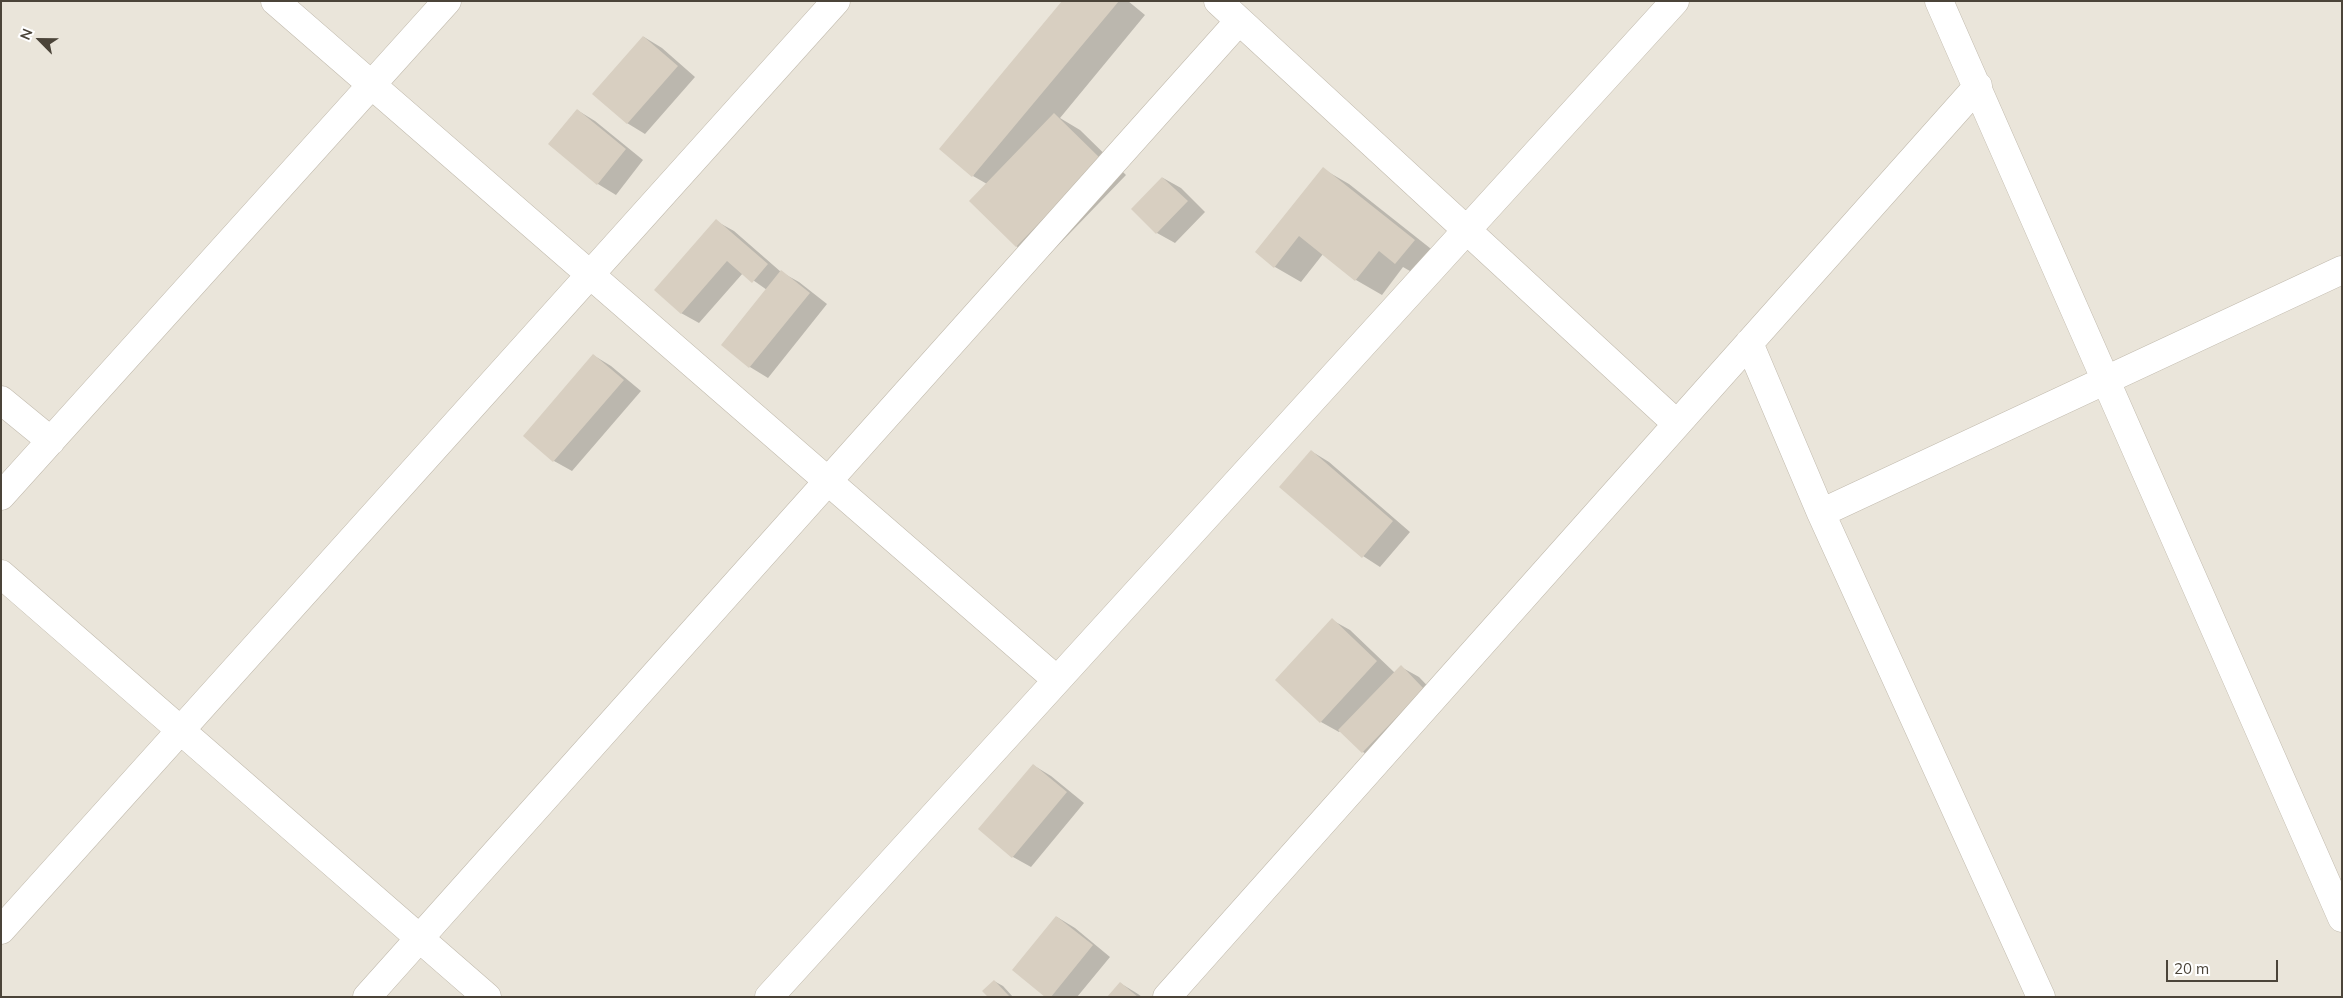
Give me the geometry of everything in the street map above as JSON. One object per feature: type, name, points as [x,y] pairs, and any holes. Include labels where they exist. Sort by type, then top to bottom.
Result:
[{"type":"street","points":[[275,1],[1057,680]]},
{"type":"street","points":[[1,496],[447,1]]},
{"type":"street","points":[[1,930],[836,1]]},
{"type":"street","points":[[1218,1],[1677,424]]},
{"type":"street","points":[[769,997],[1675,1]]},
{"type":"street","points":[[1939,1],[1978,86],[2105,381],[2342,918]]},
{"type":"street","points":[[368,997],[1239,21]]},
{"type":"street","points":[[1167,997],[1978,86]]},
{"type":"street","points":[[1821,513],[2342,270]]},
{"type":"street","points":[[1750,343],[1821,513],[2041,997]]},
{"type":"street","points":[[1,400],[50,441]]},
{"type":"street","points":[[1,574],[487,997]]},
{"type":"shaded area","points":[[1,1],[2342,1],[2342,997],[1,997]]},
{"type":"building","points":[[1062,1],[1119,1],[972,177],[939,149]]},
{"type":"building","points":[[643,36],[678,66],[627,124],[592,94]]},
{"type":"building","points":[[577,109],[626,149],[597,185],[548,144]]},
{"type":"building","points":[[1054,113],[1101,159],[1016,247],[969,201]]},
{"type":"building","points":[[1323,167],[1415,240],[1395,264],[1379,251],[1355,281],[1299,236],[1274,268],[1255,252]]},
{"type":"building","points":[[1162,177],[1188,201],[1156,234],[1131,209]]},
{"type":"building","points":[[716,219],[768,264],[752,283],[727,261],[681,314],[654,290]]},
{"type":"building","points":[[781,270],[810,293],[749,368],[721,345]]},
{"type":"building","points":[[593,354],[624,380],[553,462],[523,436]]},
{"type":"building","points":[[1311,450],[1393,521],[1362,558],[1279,487]]},
{"type":"building","points":[[1332,618],[1377,661],[1320,723],[1275,680]]},
{"type":"building","points":[[1401,665],[1424,689],[1362,753],[1338,730]]},
{"type":"building","points":[[1033,764],[1067,792],[1012,858],[978,829]]},
{"type":"building","points":[[1056,916],[1093,945],[1051,997],[1045,997],[1012,970]]},
{"type":"building","points":[[994,980],[1010,997],[988,997],[982,991]]},
{"type":"building","points":[[1120,982],[1138,997],[1107,997]]}]
